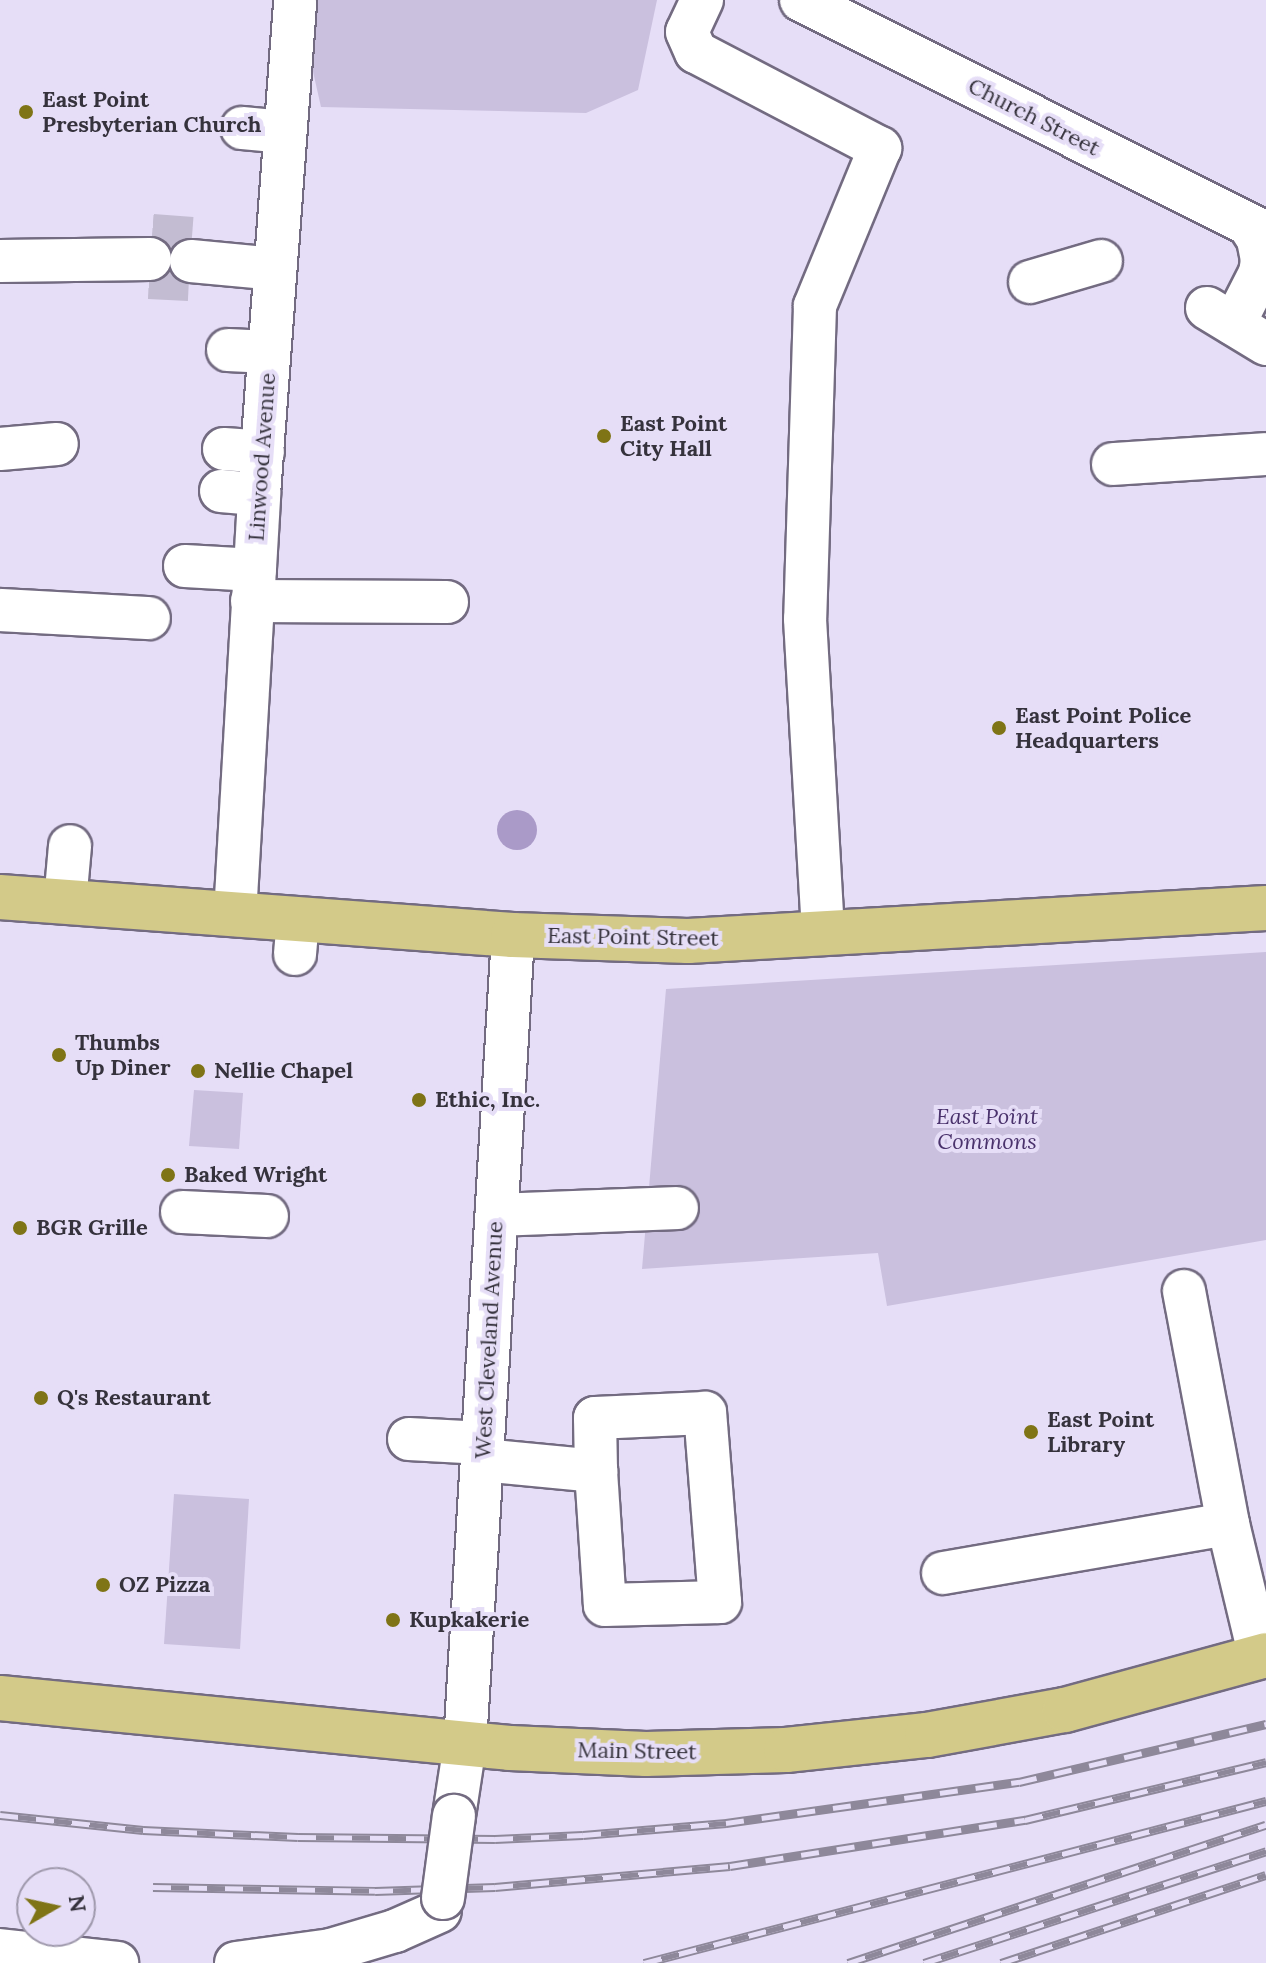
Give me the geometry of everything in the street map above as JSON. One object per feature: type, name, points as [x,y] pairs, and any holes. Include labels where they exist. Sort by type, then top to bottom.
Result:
[{"type":"main road","name":"East Point Street","points":[[0,897],[235,915],[296,936],[513,935],[688,941],[1256,902]]},
{"type":"main road","name":"Main Street","points":[[0,1698],[465,1744],[646,1754],[786,1750],[927,1735],[1065,1710],[1263,1656]]},
{"type":"street","name":"Linwood Avenue","points":[[235,915],[254,586],[240,493],[243,451],[269,352],[255,267],[284,132],[295,0]]},
{"type":"street","points":[[702,0],[687,32],[696,52],[880,148],[815,306],[805,619],[823,933]]},
{"type":"street","name":"Church Street","points":[[801,0],[1258,229]]},
{"type":"street","points":[[242,128],[284,132]]},
{"type":"street","points":[[1247,330],[1262,260],[1258,229]]},
{"type":"street","points":[[0,261],[70,260],[114,274],[170,259],[255,267]]},
{"type":"street","points":[[1030,282],[1101,261]]},
{"type":"street","points":[[228,350],[269,352]]},
{"type":"street","points":[[0,449],[57,444]]},
{"type":"street","points":[[1113,464],[1266,454]]},
{"type":"street","points":[[185,566],[254,586],[447,602]]},
{"type":"street","points":[[0,610],[149,618]]},
{"type":"street","points":[[65,902],[70,846]]},
{"type":"street","name":"West Cleveland Avenue","points":[[442,1904],[465,1744],[513,935]]},
{"type":"street","points":[[497,1215],[677,1208]]},
{"type":"street","points":[[182,1212],[267,1216]]},
{"type":"street","points":[[1184,1291],[1228,1524],[1263,1656]]},
{"type":"street","points":[[705,1413],[720,1602],[605,1605],[596,1471],[595,1418],[705,1413]]},
{"type":"street","points":[[409,1439],[596,1471]]},
{"type":"street","points":[[943,1573],[1228,1524]]},
{"type":"street","points":[[236,1963],[331,1950],[395,1931],[442,1904]]},
{"type":"street","points":[[394,1963],[413,1953],[442,1904]]},
{"type":"street","points":[[0,1950],[117,1963]]},
{"type":"green space","points":[[309,0],[657,0],[638,90],[586,113],[321,107],[305,36]]},
{"type":"green space","name":"East Point Commons","points":[[1266,952],[1266,1240],[887,1306],[878,1253],[642,1269],[666,989]]},
{"type":"green space","points":[[194,1090],[243,1093],[239,1149],[189,1146]]},
{"type":"green space","points":[[174,1494],[249,1499],[240,1649],[164,1644]]},
{"type":"shaded area","points":[[517,810],[531,816],[537,830],[531,844],[517,850],[503,844],[497,830],[503,816]]},
{"type":"tunnel","points":[[152,235],[192,238]]},
{"type":"tunnel","points":[[149,278],[189,280]]},
{"type":"railway","points":[[0,1815],[143,1830],[298,1837],[495,1839],[583,1835],[726,1823],[1019,1782],[1266,1724]]},
{"type":"railway","points":[[153,1887],[375,1891],[495,1887],[730,1866],[1025,1820],[1266,1762]]},
{"type":"railway","points":[[644,1963],[1266,1801]]},
{"type":"railway","points":[[848,1963],[1266,1825]]},
{"type":"railway","points":[[924,1963],[1266,1851]]},
{"type":"railway","points":[[1001,1963],[1266,1875]]},
{"type":"place","name":"East Point Presbyterian Church","points":[[26,112]]},
{"type":"place","name":"East Point City Hall","points":[[604,436]]},
{"type":"place","name":"East Point Police Headquarters","points":[[999,728]]},
{"type":"place","name":"Thumbs Up Diner","points":[[59,1055]]},
{"type":"place","name":"Nellie Chapel","points":[[198,1071]]},
{"type":"place","name":"Ethic, Inc.","points":[[419,1100]]},
{"type":"place","name":"Baked Wright","points":[[168,1175]]},
{"type":"place","name":"BGR Grille","points":[[20,1228]]},
{"type":"place","name":"Q's Restaurant","points":[[41,1398]]},
{"type":"place","name":"East Point Library","points":[[1031,1432]]},
{"type":"place","name":"OZ Pizza","points":[[103,1585]]},
{"type":"place","name":"Kupkakerie","points":[[393,1620]]}]
